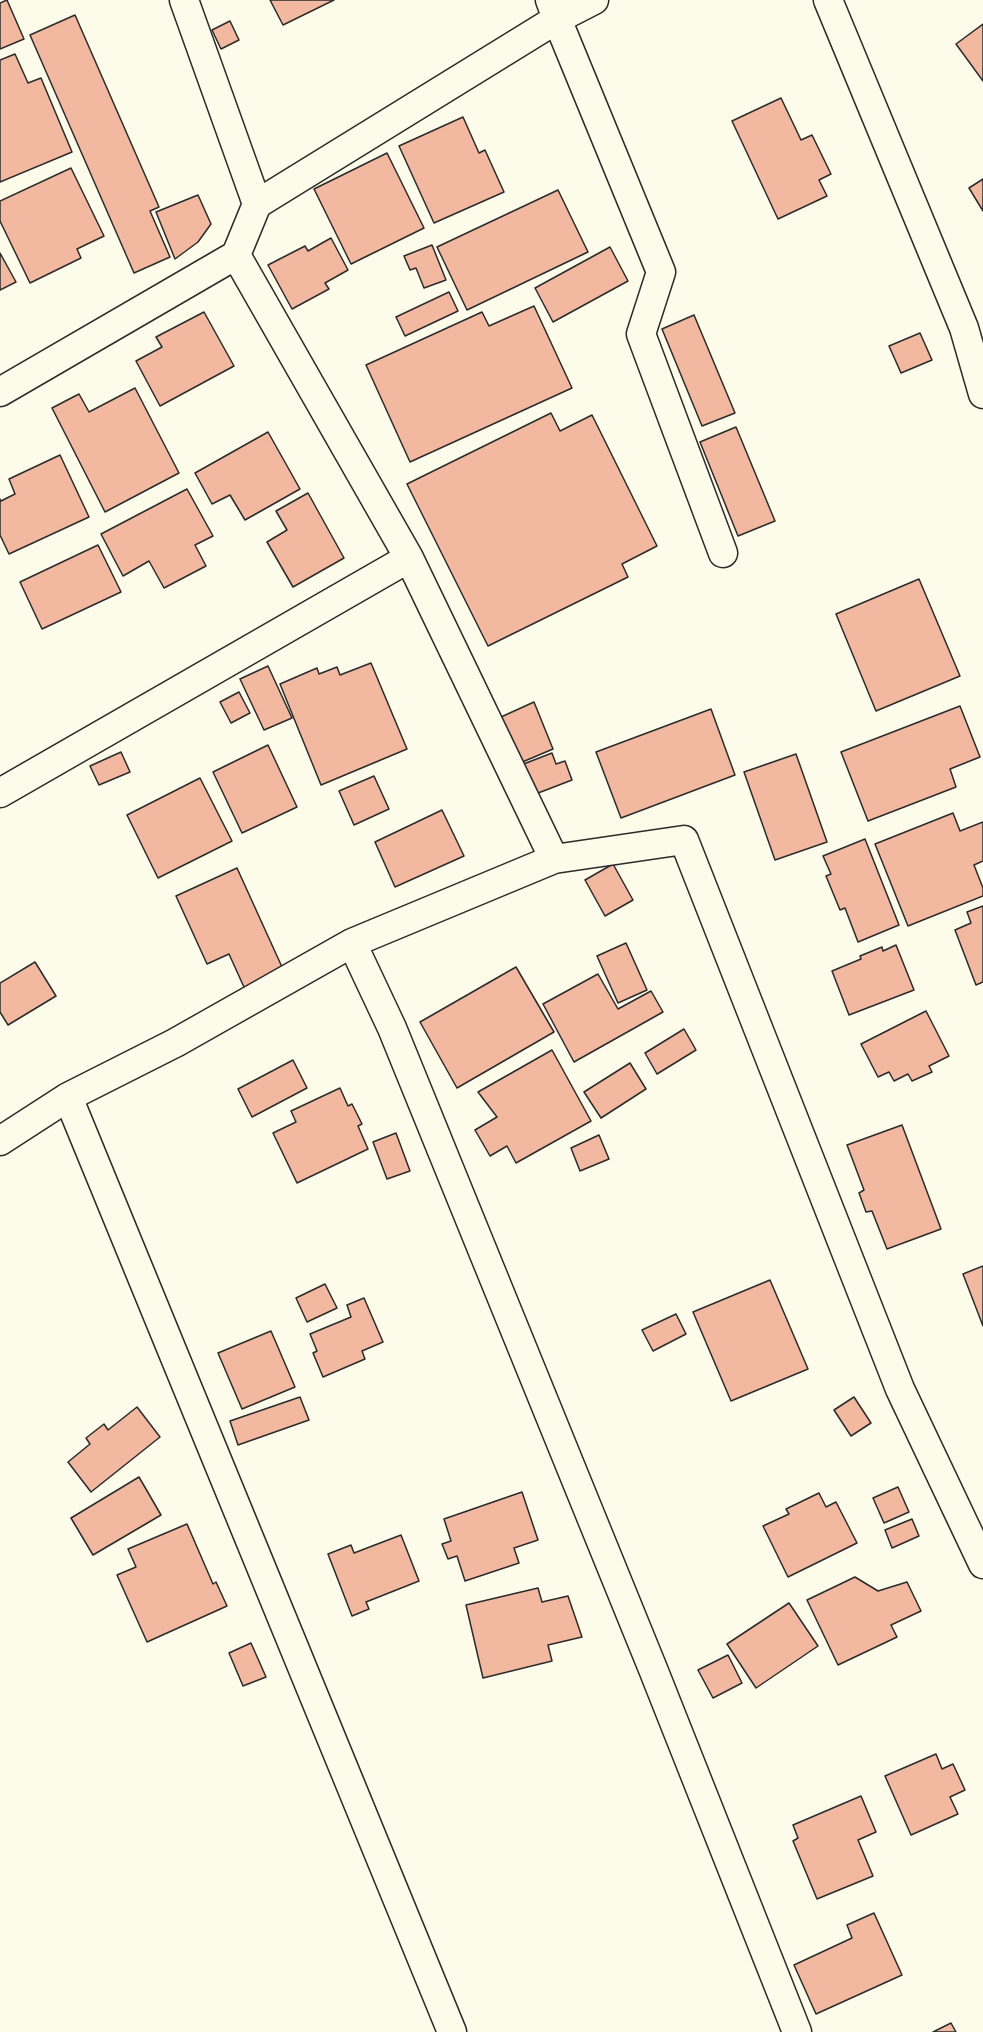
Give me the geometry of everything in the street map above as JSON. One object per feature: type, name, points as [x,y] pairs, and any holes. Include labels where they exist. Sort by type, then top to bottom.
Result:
[{"type":"street","points":[[184,0],[257,204]]},
{"type":"street","points":[[0,392],[236,255],[257,204],[553,10],[594,0]]},
{"type":"street","points":[[828,0],[964,328],[983,394]]},
{"type":"street","points":[[553,10],[661,272],[641,334],[723,553]]},
{"type":"street","points":[[236,255],[409,558],[554,859]]},
{"type":"street","points":[[0,793],[409,558]]},
{"type":"street","points":[[0,1141],[68,1097],[175,1043],[352,943],[554,859],[684,840],[900,1389],[983,1564]]},
{"type":"street","points":[[352,943],[392,1028],[653,1669],[797,2032]]},
{"type":"street","points":[[68,1097],[452,2032]]},
{"type":"building","points":[[7,0],[24,39],[0,49],[0,3]]},
{"type":"building","points":[[270,0],[334,0],[283,25]]},
{"type":"building","points":[[75,15],[159,207],[150,211],[170,257],[134,273],[30,35]]},
{"type":"building","points":[[230,21],[239,40],[221,49],[212,30]]},
{"type":"building","points":[[983,24],[983,81],[956,44]]},
{"type":"building","points":[[15,54],[28,83],[41,78],[72,152],[0,182],[0,60]]},
{"type":"building","points":[[781,98],[801,140],[812,135],[831,174],[819,180],[827,196],[778,219],[732,121]]},
{"type":"building","points":[[463,117],[479,153],[485,150],[504,192],[434,223],[399,146]]},
{"type":"building","points":[[387,153],[424,228],[351,264],[314,189]]},
{"type":"building","points":[[71,168],[104,236],[77,249],[81,258],[30,283],[0,221],[0,201]]},
{"type":"building","points":[[983,179],[983,211],[969,188]]},
{"type":"building","points":[[558,190],[588,252],[467,310],[437,247]]},
{"type":"building","points":[[198,195],[211,224],[198,242],[175,259],[156,212]]},
{"type":"building","points":[[331,238],[348,270],[325,283],[329,289],[292,309],[268,265],[305,246],[308,251]]},
{"type":"building","points":[[432,245],[446,280],[424,288],[416,268],[410,270],[404,256]]},
{"type":"building","points":[[610,247],[628,281],[553,322],[535,288]]},
{"type":"building","points":[[0,253],[16,282],[0,290]]},
{"type":"building","points":[[449,292],[458,311],[405,336],[396,317]]},
{"type":"building","points":[[534,306],[572,388],[410,462],[366,365],[482,312],[489,326]]},
{"type":"building","points":[[204,312],[234,366],[160,406],[136,361],[162,347],[156,337]]},
{"type":"building","points":[[694,315],[735,413],[702,426],[662,329]]},
{"type":"building","points":[[920,333],[932,360],[901,373],[889,346]]},
{"type":"building","points":[[135,388],[179,473],[105,512],[52,408],[79,394],[89,412]]},
{"type":"building","points":[[551,413],[560,431],[592,415],[657,546],[622,564],[628,577],[488,646],[407,484]]},
{"type":"building","points":[[736,427],[775,521],[738,536],[700,442]]},
{"type":"building","points":[[268,432],[300,489],[245,520],[230,495],[212,504],[195,473]]},
{"type":"building","points":[[60,455],[89,517],[9,554],[0,535],[0,499],[1,501],[15,494],[9,479]]},
{"type":"building","points":[[187,489],[213,536],[195,545],[206,566],[164,588],[149,561],[123,576],[101,534]]},
{"type":"building","points":[[308,493],[344,558],[293,587],[267,542],[287,530],[276,511]]},
{"type":"building","points":[[98,545],[121,592],[42,629],[20,582]]},
{"type":"building","points":[[919,579],[960,676],[876,711],[836,614]]},
{"type":"building","points":[[371,663],[407,749],[321,785],[280,684],[317,668],[319,674],[337,667],[340,675]]},
{"type":"building","points":[[268,666],[292,718],[264,730],[240,679]]},
{"type":"building","points":[[239,692],[250,713],[231,723],[220,702]]},
{"type":"building","points":[[534,702],[553,749],[520,763],[501,717]]},
{"type":"building","points":[[960,706],[980,757],[950,769],[956,787],[868,821],[841,752]]},
{"type":"building","points":[[711,709],[735,775],[621,818],[596,752]]},
{"type":"building","points":[[268,745],[297,807],[242,833],[213,772]]},
{"type":"building","points":[[121,752],[130,772],[99,785],[90,766]]},
{"type":"building","points":[[552,753],[556,764],[565,761],[572,780],[533,795],[521,765]]},
{"type":"building","points":[[796,754],[827,842],[775,860],[744,772]]},
{"type":"building","points":[[374,776],[389,809],[354,825],[339,791]]},
{"type":"building","points":[[200,778],[232,841],[158,878],[127,815]]},
{"type":"building","points":[[442,810],[464,856],[395,887],[375,842]]},
{"type":"building","points":[[953,813],[960,831],[983,822],[983,861],[974,865],[983,888],[983,896],[908,926],[875,844]]},
{"type":"building","points":[[865,839],[899,925],[858,942],[845,908],[840,910],[826,876],[831,874],[823,856]]},
{"type":"building","points":[[613,864],[633,900],[605,916],[585,880]]},
{"type":"building","points":[[237,868],[287,978],[248,996],[229,954],[207,964],[176,896]]},
{"type":"building","points":[[983,906],[983,982],[976,985],[955,930],[971,923],[967,912]]},
{"type":"building","points":[[626,943],[647,990],[618,1003],[597,956]]},
{"type":"building","points":[[896,945],[914,990],[849,1015],[832,971],[882,947],[883,951]]},
{"type":"building","points":[[35,962],[56,996],[8,1025],[0,1012],[0,983]]},
{"type":"building","points":[[516,967],[554,1032],[457,1088],[420,1022]]},
{"type":"building","points":[[598,974],[618,1009],[651,991],[663,1012],[574,1062],[543,1004]]},
{"type":"building","points":[[926,1011],[949,1056],[929,1066],[932,1072],[912,1081],[908,1074],[894,1081],[889,1072],[878,1077],[861,1044]]},
{"type":"building","points":[[684,1029],[696,1050],[657,1074],[645,1053]]},
{"type":"building","points":[[552,1050],[591,1121],[516,1163],[507,1146],[490,1156],[475,1130],[497,1117],[478,1092]]},
{"type":"building","points":[[293,1060],[307,1088],[252,1117],[238,1089]]},
{"type":"building","points":[[630,1063],[646,1089],[601,1118],[584,1092]]},
{"type":"building","points":[[340,1088],[348,1106],[352,1104],[362,1124],[358,1126],[368,1149],[297,1183],[273,1133],[296,1122],[291,1111]]},
{"type":"building","points":[[902,1125],[941,1229],[887,1249],[872,1211],[866,1212],[859,1193],[864,1190],[847,1145]]},
{"type":"building","points":[[396,1133],[410,1171],[387,1179],[373,1142]]},
{"type":"building","points":[[599,1135],[609,1159],[580,1171],[571,1148]]},
{"type":"building","points":[[983,1266],[983,1326],[963,1274]]},
{"type":"building","points":[[770,1280],[808,1369],[731,1401],[693,1312]]},
{"type":"building","points":[[325,1284],[337,1308],[307,1322],[296,1298]]},
{"type":"building","points":[[364,1298],[383,1342],[362,1351],[365,1359],[323,1377],[313,1353],[317,1351],[310,1334],[351,1317],[347,1305]]},
{"type":"building","points":[[676,1314],[686,1334],[653,1351],[642,1330]]},
{"type":"building","points":[[271,1331],[295,1387],[242,1409],[218,1353]]},
{"type":"building","points":[[300,1397],[309,1420],[238,1445],[230,1421]]},
{"type":"building","points":[[854,1397],[871,1423],[851,1436],[834,1410]]},
{"type":"building","points":[[137,1407],[160,1437],[91,1492],[68,1462],[90,1444],[86,1438],[104,1424],[108,1430]]},
{"type":"building","points":[[139,1477],[161,1515],[93,1555],[71,1518]]},
{"type":"building","points":[[898,1487],[909,1512],[884,1523],[873,1498]]},
{"type":"building","points":[[522,1492],[538,1540],[514,1548],[519,1563],[465,1581],[457,1556],[448,1559],[442,1544],[451,1541],[444,1519]]},
{"type":"building","points":[[819,1493],[826,1507],[836,1502],[857,1543],[788,1577],[763,1526],[789,1514],[786,1509]]},
{"type":"building","points":[[912,1519],[919,1536],[892,1548],[885,1530]]},
{"type":"building","points":[[187,1524],[213,1584],[216,1582],[227,1606],[147,1642],[117,1575],[136,1567],[128,1549]]},
{"type":"building","points":[[401,1535],[419,1581],[366,1602],[369,1609],[352,1616],[328,1554],[351,1545],[354,1553]]},
{"type":"building","points":[[855,1577],[878,1591],[907,1582],[921,1611],[891,1625],[897,1637],[838,1665],[807,1600]]},
{"type":"building","points":[[538,1588],[542,1602],[568,1596],[582,1637],[548,1645],[552,1661],[483,1678],[466,1605]]},
{"type":"building","points":[[789,1603],[818,1646],[756,1688],[727,1644]]},
{"type":"building","points":[[251,1643],[266,1677],[243,1686],[229,1653]]},
{"type":"building","points":[[728,1655],[742,1683],[713,1698],[698,1670]]},
{"type":"building","points":[[936,1754],[942,1769],[953,1764],[965,1790],[950,1797],[958,1814],[911,1835],[885,1776]]},
{"type":"building","points":[[861,1796],[876,1832],[858,1840],[873,1876],[817,1899],[793,1841],[798,1838],[793,1825]]},
{"type":"building","points":[[874,1913],[902,1975],[816,2014],[794,1965],[852,1938],[847,1925]]},
{"type":"building","points":[[951,2023],[956,2032],[933,2032]]}]
